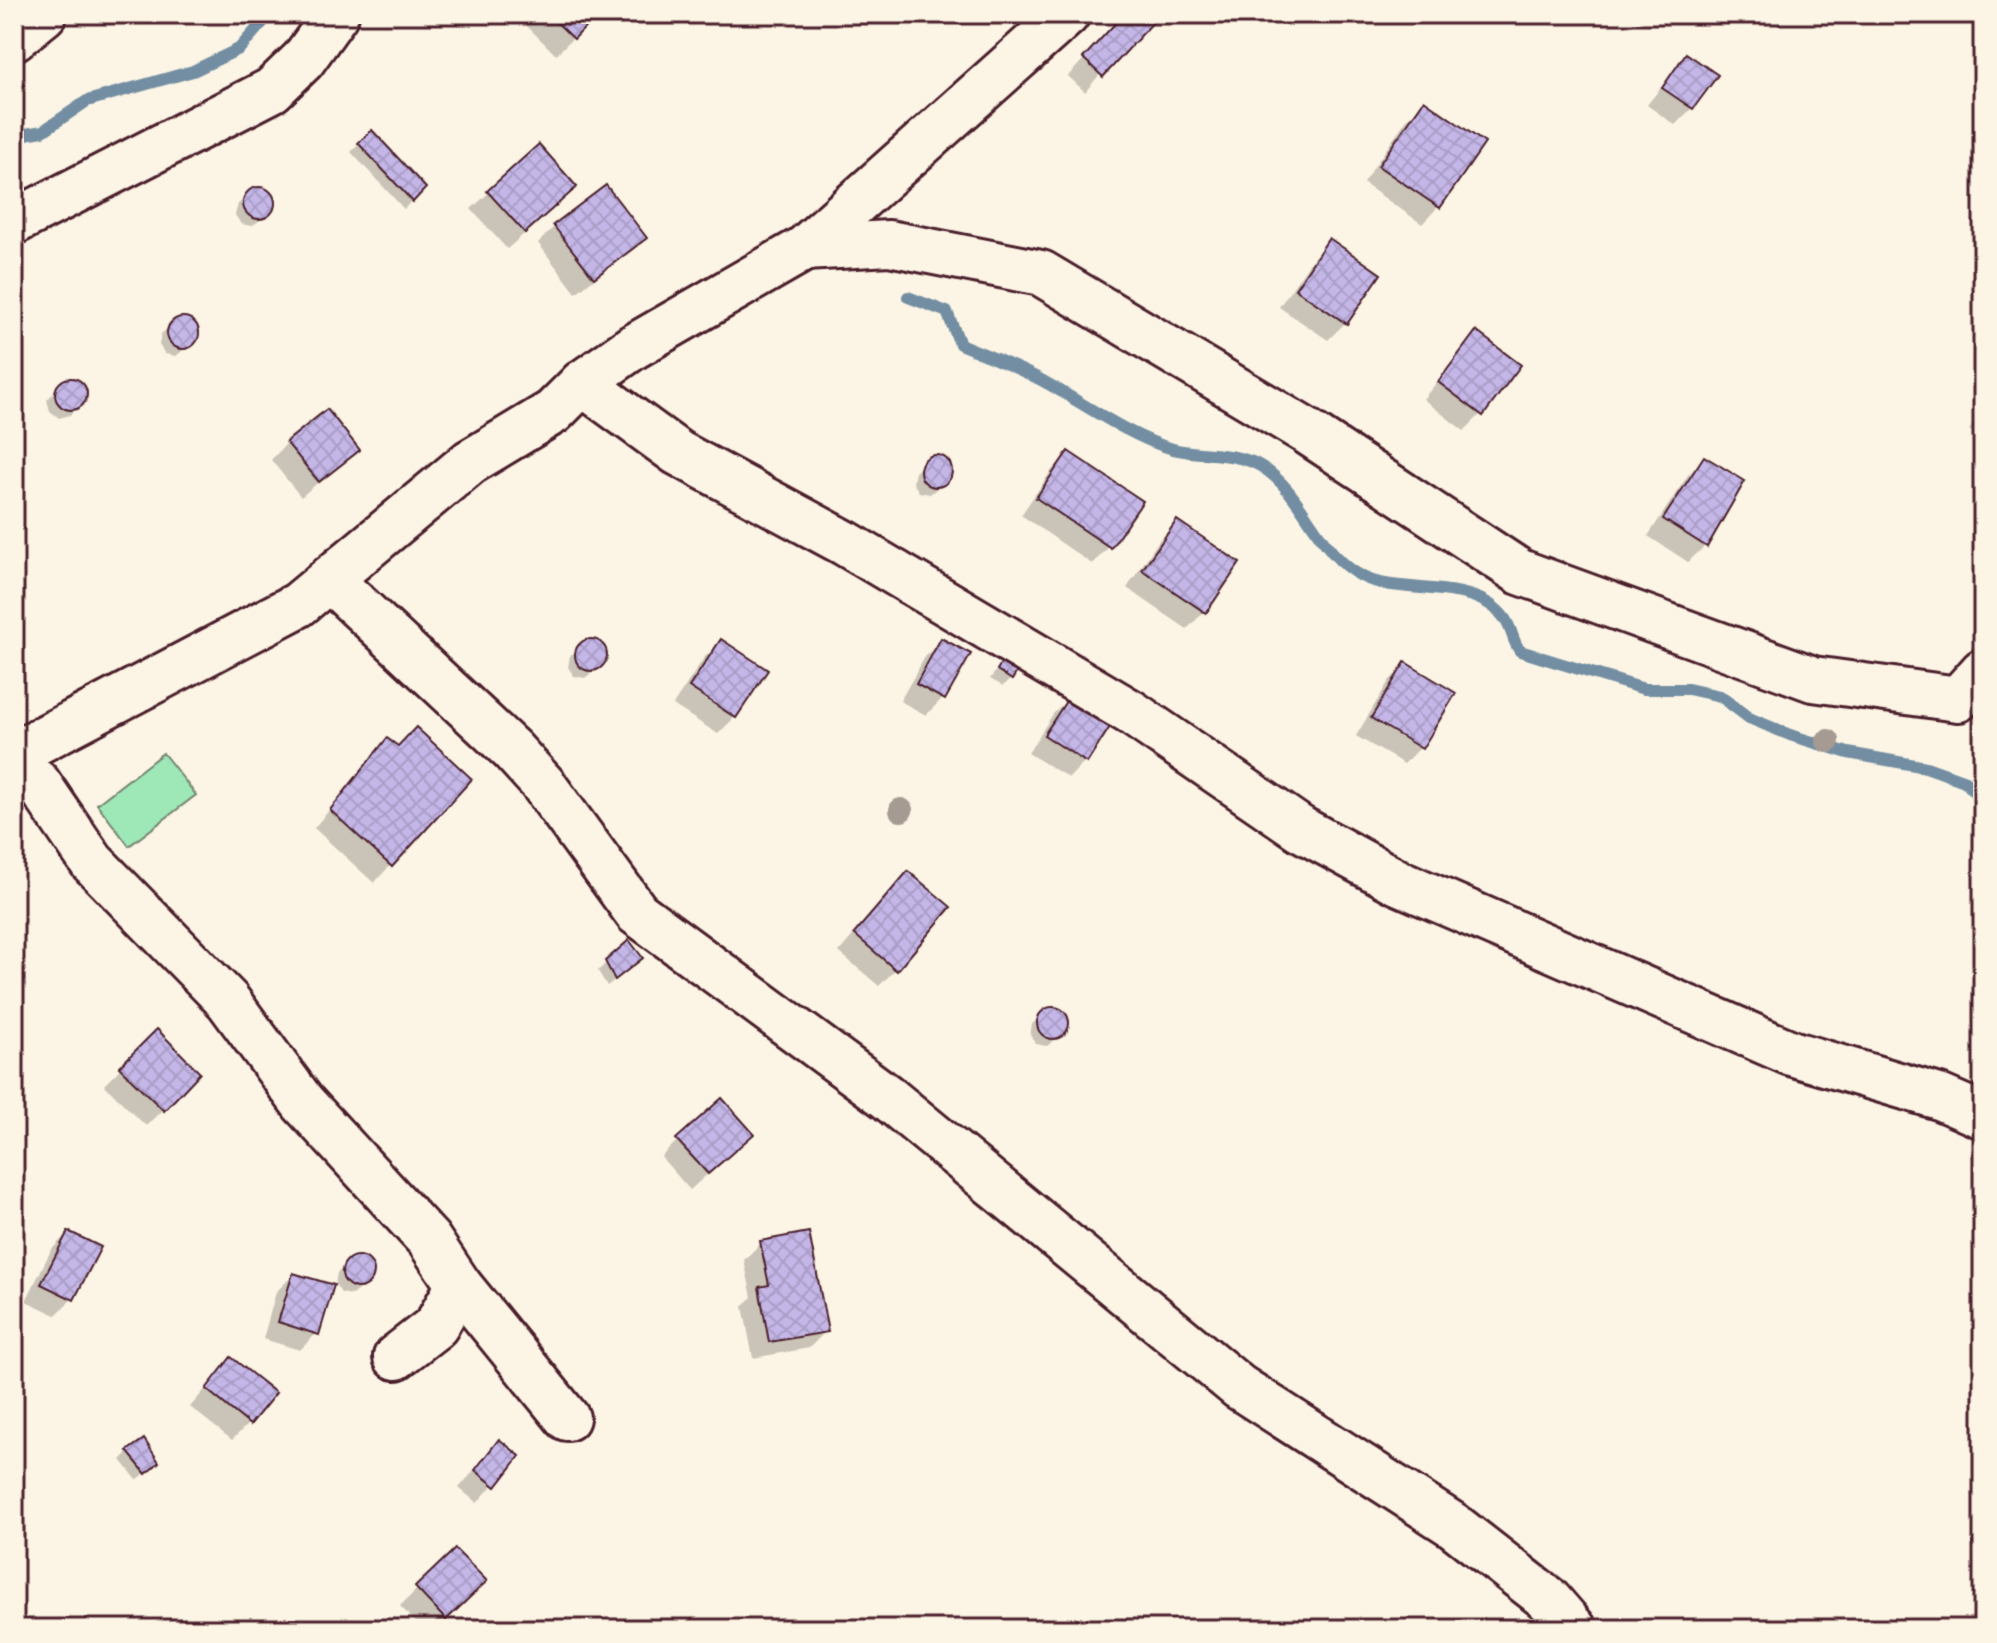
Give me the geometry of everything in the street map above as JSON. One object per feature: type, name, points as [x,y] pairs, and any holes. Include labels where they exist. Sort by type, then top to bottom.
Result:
[{"type":"street","points":[[14,38],[44,14]]},
{"type":"street","points":[[14,222],[272,90],[303,60],[336,14]]},
{"type":"street","points":[[14,754],[298,605],[470,462],[553,412],[582,383],[633,347],[805,248],[1067,14]]},
{"type":"street","points":[[805,248],[889,243],[1041,273],[1306,431],[1520,572],[1813,679],[1958,699],[1983,671]]},
{"type":"street","points":[[582,383],[678,453],[845,543],[1132,713],[1301,829],[1398,882],[1791,1053],[1939,1097],[1983,1116]]},
{"type":"street","points":[[329,579],[512,750],[551,795],[637,913],[887,1097],[1239,1387],[1453,1525],[1548,1599],[1574,1629]]},
{"type":"street","points":[[14,765],[38,783],[92,862],[228,1001],[303,1103],[429,1240],[459,1285],[567,1418]]},
{"type":"street","points":[[396,1357],[436,1326],[459,1285]]},
{"type":"green space","points":[[163,753],[196,795],[129,846],[97,804]]},
{"type":"building","points":[[548,14],[598,14],[574,39]]},
{"type":"building","points":[[1124,14],[1154,14],[1158,17],[1103,77],[1083,58]]},
{"type":"building","points":[[1686,53],[1718,75],[1693,109],[1662,88]]},
{"type":"building","points":[[1424,100],[1485,143],[1440,208],[1378,166]]},
{"type":"building","points":[[372,130],[426,188],[413,202],[358,143]]},
{"type":"building","points":[[539,144],[577,187],[525,233],[487,191]]},
{"type":"building","points":[[606,185],[647,238],[594,278],[553,225]]},
{"type":"building","points":[[259,187],[271,191],[275,203],[271,215],[259,219],[247,215],[243,203],[247,191]]},
{"type":"building","points":[[1329,238],[1381,274],[1347,324],[1295,289]]},
{"type":"building","points":[[183,317],[195,321],[199,333],[195,345],[183,349],[171,345],[167,333],[171,321]]},
{"type":"building","points":[[1476,331],[1521,365],[1483,416],[1438,382]]},
{"type":"building","points":[[71,378],[83,382],[87,394],[83,406],[71,410],[59,406],[55,394],[59,382]]},
{"type":"building","points":[[327,409],[360,450],[319,482],[286,442]]},
{"type":"building","points":[[1068,451],[1143,501],[1111,548],[1036,498]]},
{"type":"building","points":[[936,455],[948,459],[952,471],[948,483],[936,487],[924,483],[920,471],[924,459]]},
{"type":"building","points":[[1704,456],[1745,481],[1707,547],[1663,519]]},
{"type":"building","points":[[1177,520],[1240,563],[1206,613],[1142,570]]},
{"type":"building","points":[[941,638],[971,654],[945,700],[916,684]]},
{"type":"building","points":[[591,639],[603,643],[607,655],[603,667],[591,671],[579,667],[575,655],[579,643]]},
{"type":"building","points":[[721,639],[768,670],[736,718],[689,687]]},
{"type":"building","points":[[1008,652],[1022,663],[1012,680],[997,670]]},
{"type":"building","points":[[1405,662],[1456,693],[1422,749],[1371,718]]},
{"type":"building","points":[[1070,695],[1113,722],[1087,763],[1044,735]]},
{"type":"building","points":[[416,727],[472,779],[392,867],[330,810],[387,738],[398,746]]},
{"type":"building","points":[[908,871],[951,907],[897,971],[854,934]]},
{"type":"building","points":[[629,940],[643,958],[615,980],[605,961]]},
{"type":"building","points":[[1053,1007],[1065,1011],[1069,1023],[1065,1035],[1053,1039],[1041,1035],[1037,1023],[1041,1011]]},
{"type":"building","points":[[157,1029],[200,1073],[164,1111],[119,1067]]},
{"type":"building","points":[[722,1098],[754,1134],[708,1174],[676,1139]]},
{"type":"building","points":[[68,1231],[101,1247],[74,1300],[41,1284]]},
{"type":"building","points":[[809,1232],[828,1332],[769,1342],[759,1287],[769,1285],[760,1241]]},
{"type":"building","points":[[358,1256],[370,1260],[374,1272],[370,1284],[358,1288],[346,1284],[342,1272],[346,1260]]},
{"type":"building","points":[[293,1273],[334,1285],[319,1335],[278,1322]]},
{"type":"building","points":[[231,1357],[276,1393],[250,1425],[206,1389]]},
{"type":"building","points":[[144,1439],[159,1462],[146,1474],[127,1451]]},
{"type":"building","points":[[499,1439],[520,1456],[496,1487],[475,1470]]},
{"type":"building","points":[[455,1549],[487,1581],[446,1620],[415,1587]]},
{"type":"waterway","points":[[14,136],[43,131],[87,101],[193,71],[239,49],[270,14]]},
{"type":"waterway","points":[[908,297],[947,312],[960,344],[1033,376],[1140,436],[1173,449],[1241,458],[1262,467],[1289,492],[1322,539],[1347,567],[1379,583],[1476,597],[1492,606],[1505,619],[1520,651],[1644,689],[1688,689],[1720,696],[1749,718],[1790,735],[1848,753],[1926,767],[1965,781],[1983,802]]}]
